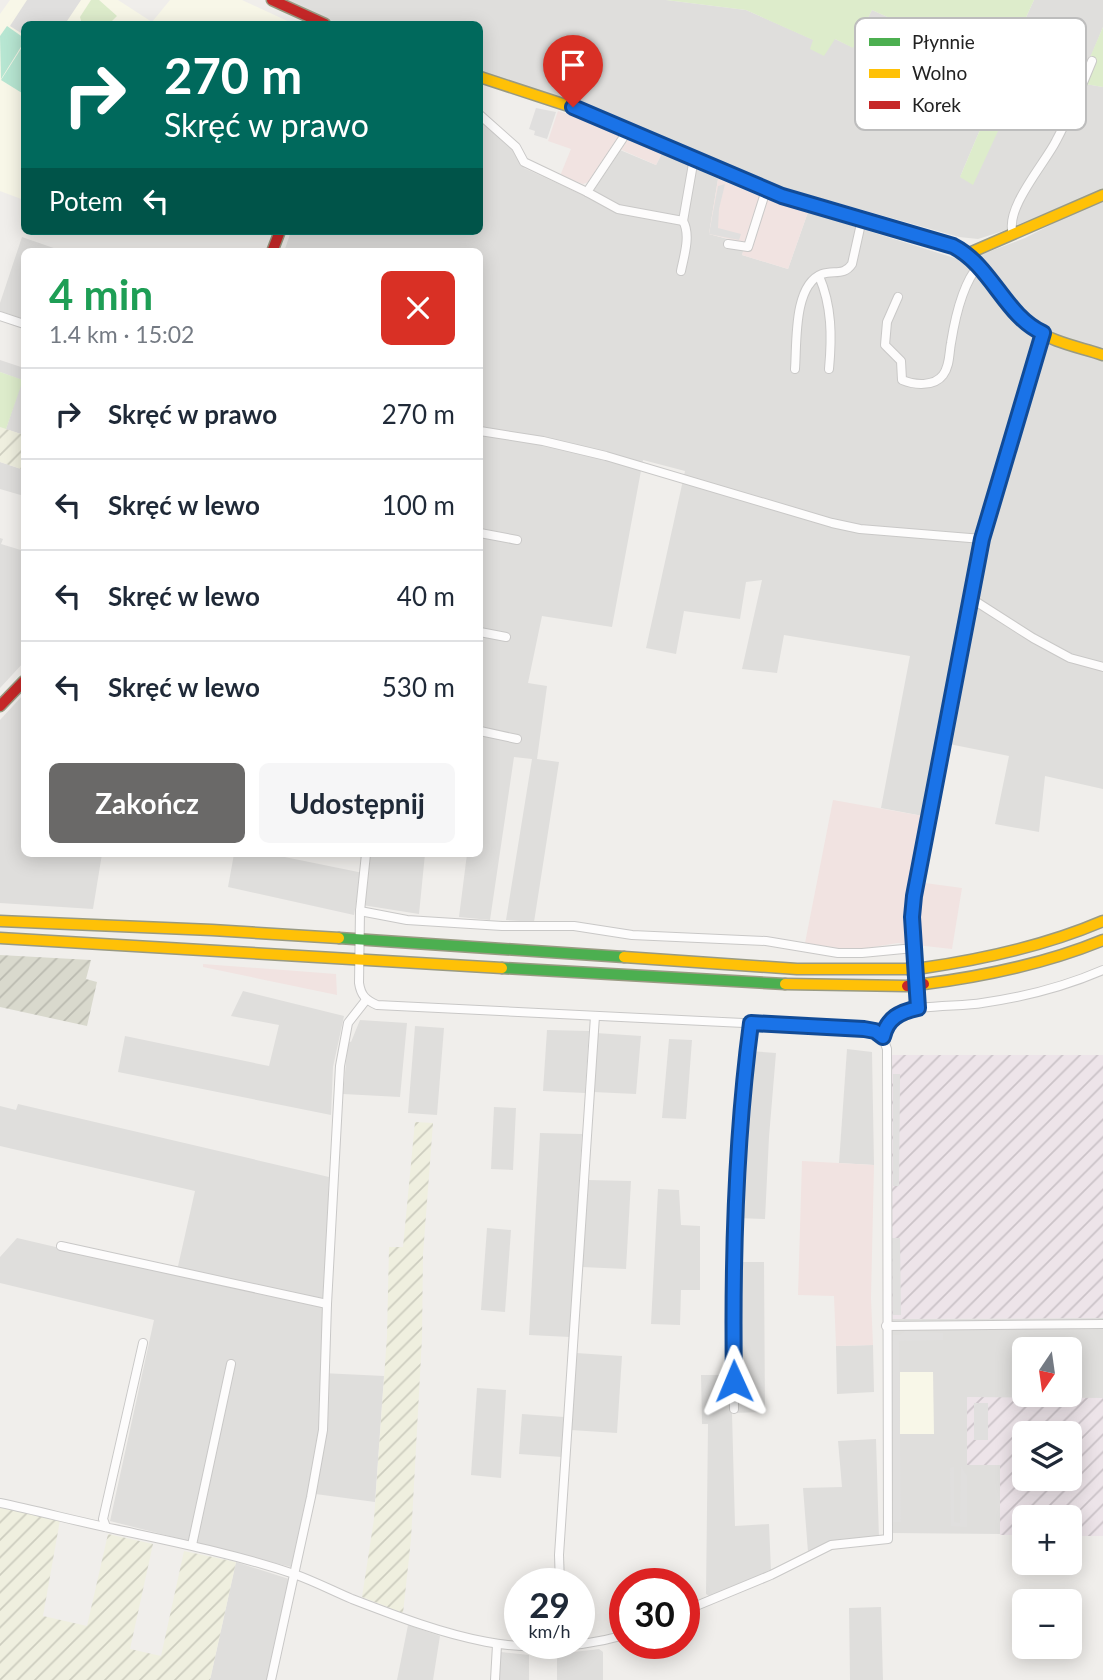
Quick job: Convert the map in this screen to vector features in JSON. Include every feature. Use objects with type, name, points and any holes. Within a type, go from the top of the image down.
[{"type":"main road","points":[[272,0],[318,21]]},
{"type":"main road","points":[[483,78],[587,112],[766,190],[934,239],[967,254],[1024,319],[1043,333],[1103,355]]},
{"type":"main road","points":[[967,254],[1103,195]]},
{"type":"main road","points":[[0,706],[21,684]]},
{"type":"main road","points":[[0,922],[359,939],[784,968],[865,971],[906,970],[975,962],[1055,942],[1103,921]]},
{"type":"main road","points":[[0,938],[358,957],[795,985],[907,986],[1006,972],[1041,963],[1103,940]]},
{"type":"street","points":[[1086,74],[1092,61]]},
{"type":"street","points":[[483,119],[516,147],[524,162],[618,209],[683,221]]},
{"type":"street","points":[[587,192],[629,129]]},
{"type":"street","points":[[1013,234],[1012,221],[1022,197],[1061,130]]},
{"type":"street","points":[[681,271],[686,239],[686,226],[683,221],[694,158]]},
{"type":"street","points":[[728,244],[748,247],[766,190]]},
{"type":"street","points":[[795,369],[801,302],[806,289],[819,276],[848,269],[862,219]]},
{"type":"street","points":[[898,297],[887,322],[885,345],[901,360],[902,380],[926,384],[935,382],[945,373],[957,315],[973,272],[979,265]]},
{"type":"street","points":[[819,276],[824,286],[831,319],[829,369]]},
{"type":"street","points":[[0,316],[21,323]]},
{"type":"street","points":[[918,1008],[912,917],[914,896],[982,539],[1043,333]]},
{"type":"street","points":[[483,431],[544,441],[606,456],[832,523],[860,529],[982,539]]},
{"type":"street","points":[[483,534],[517,540]]},
{"type":"street","points":[[972,599],[1033,638],[1070,657],[1103,667]]},
{"type":"street","points":[[483,633],[506,637]]},
{"type":"street","points":[[483,732],[517,739]]},
{"type":"street","points":[[366,857],[358,957],[360,992],[366,1000],[377,1005],[864,1029],[875,1031],[883,1037]]},
{"type":"street","points":[[360,911],[407,920],[502,926],[574,926],[632,935],[766,941],[838,953],[914,948]]},
{"type":"street","points":[[700,1604],[831,1545],[888,1539],[887,1049],[883,1037],[884,1028],[895,1015],[918,1008],[954,1007],[1033,994],[1103,970]]},
{"type":"street","points":[[271,1680],[323,1430],[340,1066],[348,1023],[366,1000]]},
{"type":"street","points":[[559,1568],[596,1016]]},
{"type":"street","points":[[734,1409],[734,1189],[740,1109],[751,1023]]},
{"type":"street","points":[[61,1246],[327,1304]]},
{"type":"street","points":[[886,1326],[1103,1324]]},
{"type":"street","points":[[106,1527],[103,1519],[142,1343]]},
{"type":"street","points":[[192,1545],[231,1364]]},
{"type":"street","points":[[0,1503],[192,1545],[295,1574],[350,1598],[451,1634],[504,1645]]},
{"type":"street","points":[[495,1680],[498,1645]]},
{"type":"shaded area","points":[[10,0],[118,0],[150,21],[21,21],[21,199],[0,191],[0,14]]},
{"type":"shaded area","points":[[27,0],[81,0],[67,21],[21,21],[21,33],[10,26]]},
{"type":"shaded area","points":[[170,0],[242,0],[288,21],[153,21]]},
{"type":"shaded area","points":[[285,0],[666,0],[746,10],[814,40],[835,39],[852,47],[855,41],[855,130],[980,130],[960,177],[989,130],[1086,130],[1086,84],[1103,87],[1103,189],[1003,231],[978,239],[959,237],[788,189],[746,174],[575,101],[483,73],[483,21],[330,21]]},
{"type":"shaded area","points":[[1034,0],[1103,0],[1103,27],[1086,68],[1086,18],[1026,18]]},
{"type":"shaded area","points":[[872,10],[890,18],[868,18]]},
{"type":"shaded area","points":[[536,108],[556,112],[547,139],[534,135],[535,131],[529,129]]},
{"type":"shaded area","points":[[558,111],[592,121],[662,153],[656,165],[615,147],[592,181],[583,184],[560,176],[571,149],[548,141]]},
{"type":"shaded area","points":[[483,124],[515,152],[524,168],[589,198],[620,150],[656,165],[662,153],[718,179],[709,234],[746,244],[742,255],[788,269],[808,212],[964,261],[1025,238],[1103,198],[1103,789],[1045,776],[1039,832],[995,824],[1009,756],[939,742],[923,816],[881,808],[910,656],[784,635],[777,673],[742,669],[762,580],[746,582],[740,619],[684,611],[676,654],[646,648],[685,471],[643,460],[612,627],[542,616],[528,683],[547,686],[537,759],[559,762],[534,922],[506,920],[532,759],[514,757],[490,920],[459,917],[467,857],[483,857],[483,248],[285,248],[290,235],[483,235]]},
{"type":"shaded area","points":[[718,179],[808,212],[788,269],[742,255],[745,243],[709,234]]},
{"type":"shaded area","points":[[725,184],[718,228],[741,234],[739,240],[709,234],[718,186]]},
{"type":"shaded area","points":[[22,237],[54,248],[21,248],[21,318],[0,311],[0,303]]},
{"type":"shaded area","points":[[0,360],[21,367],[21,380],[0,372]]},
{"type":"shaded area","points":[[21,383],[21,434],[6,429]]},
{"type":"shaded area","points":[[0,462],[21,469],[21,495],[0,489]]},
{"type":"shaded area","points":[[0,538],[3,539],[1,544],[21,550],[21,665],[0,688]]},
{"type":"shaded area","points":[[21,697],[21,857],[102,857],[93,909],[0,903],[0,720]]},
{"type":"shaded area","points":[[833,800],[923,816],[910,881],[962,888],[952,949],[898,943],[861,949],[805,943]]},
{"type":"shaded area","points":[[233,857],[285,857],[368,874],[369,857],[425,857],[419,914],[356,904],[354,915],[228,887]]},
{"type":"shaded area","points":[[0,955],[91,960],[86,979],[97,982],[87,1026],[0,1007]]},
{"type":"shaded area","points":[[203,964],[336,974],[337,995],[203,967]]},
{"type":"shaded area","points":[[243,991],[344,1016],[333,1067],[331,1115],[118,1072],[125,1036],[269,1066],[279,1025],[231,1016]]},
{"type":"shaded area","points":[[360,1020],[407,1023],[400,1097],[343,1094],[348,1041],[351,1042]]},
{"type":"shaded area","points":[[415,1026],[444,1028],[437,1115],[408,1113]]},
{"type":"shaded area","points":[[547,1030],[589,1031],[585,1093],[543,1091]]},
{"type":"shaded area","points":[[596,1033],[641,1036],[636,1094],[593,1092]]},
{"type":"shaded area","points":[[669,1039],[692,1040],[686,1119],[662,1118]]},
{"type":"shaded area","points":[[847,1049],[872,1052],[874,1165],[839,1163]]},
{"type":"shaded area","points":[[749,1051],[776,1053],[765,1219],[737,1218],[738,1174]]},
{"type":"shaded area","points":[[891,1055],[1103,1055],[1103,1318],[891,1319]]},
{"type":"shaded area","points":[[893,1074],[900,1074],[899,1186],[893,1186]]},
{"type":"shaded area","points":[[18,1104],[329,1177],[322,1373],[384,1376],[375,1502],[308,1493],[291,1567],[110,1521],[154,1320],[0,1283],[0,1257],[17,1238],[176,1275],[195,1191],[0,1146],[0,1106],[16,1110]]},
{"type":"shaded area","points":[[494,1107],[516,1108],[513,1170],[491,1169]]},
{"type":"shaded area","points":[[540,1133],[582,1134],[570,1337],[529,1335]]},
{"type":"shaded area","points":[[802,1161],[874,1165],[871,1298],[873,1345],[836,1346],[834,1296],[798,1295]]},
{"type":"shaded area","points":[[587,1180],[631,1181],[626,1269],[582,1267]]},
{"type":"shaded area","points":[[658,1189],[679,1190],[681,1225],[700,1226],[700,1290],[681,1290],[680,1325],[651,1324]]},
{"type":"shaded area","points":[[487,1228],[511,1230],[505,1312],[481,1310]]},
{"type":"shaded area","points":[[892,1238],[900,1238],[901,1315],[893,1315]]},
{"type":"shaded area","points":[[736,1262],[764,1262],[765,1412],[732,1413],[735,1526],[769,1524],[771,1571],[709,1596],[706,1594],[708,1424],[702,1424],[701,1375],[737,1375]]},
{"type":"shaded area","points":[[1103,1318],[1103,1398],[1082,1398],[1082,1337],[1012,1337],[1012,1398],[967,1398],[1000,1465],[1000,1534],[891,1533],[891,1319]]},
{"type":"shaded area","points":[[905,1331],[943,1333],[943,1340],[899,1341],[901,1522],[893,1522],[892,1335]]},
{"type":"shaded area","points":[[873,1345],[874,1392],[837,1394],[836,1346]]},
{"type":"shaded area","points":[[576,1353],[622,1356],[617,1433],[571,1430]]},
{"type":"shaded area","points":[[900,1372],[933,1372],[934,1434],[900,1434]]},
{"type":"shaded area","points":[[477,1388],[506,1390],[501,1478],[471,1475]]},
{"type":"shaded area","points":[[967,1397],[1012,1397],[1012,1407],[1082,1407],[1082,1398],[1103,1398],[1103,1536],[1082,1536],[1082,1505],[1012,1505],[1012,1535],[1000,1535],[1000,1465],[967,1465]]},
{"type":"shaded area","points":[[974,1403],[988,1403],[988,1440],[974,1440]]},
{"type":"shaded area","points":[[522,1414],[564,1417],[562,1457],[519,1454]]},
{"type":"shaded area","points":[[876,1439],[879,1539],[839,1540],[808,1552],[803,1488],[842,1487],[838,1441]]},
{"type":"shaded area","points":[[961,1465],[967,1476],[967,1527],[951,1526],[950,1468],[954,1467],[954,1522],[960,1523]]},
{"type":"shaded area","points":[[236,1562],[289,1579],[267,1680],[210,1680]]},
{"type":"shaded area","points":[[881,1607],[883,1680],[850,1680],[849,1608]]},
{"type":"shaded area","points":[[408,1625],[440,1636],[433,1680],[397,1680]]},
{"type":"shaded area","points":[[595,1649],[603,1652],[603,1680],[557,1680],[557,1659],[595,1659]]},
{"type":"shaded area","points":[[501,1652],[504,1652],[504,1659],[529,1659],[529,1680],[498,1680]]},
{"type":"green space","points":[[91,0],[99,0],[117,16],[112,21],[81,21],[80,17]]},
{"type":"green space","points":[[666,0],[1034,0],[1026,18],[890,18],[872,10],[868,18],[855,18],[853,48],[835,39],[824,56],[810,49],[813,40],[746,10]]},
{"type":"green space","points":[[7,26],[21,36],[21,47],[1,79],[0,36]]},
{"type":"green space","points":[[1103,27],[1103,87],[1086,84],[1086,67]]},
{"type":"green space","points":[[21,49],[21,92],[1,80]]},
{"type":"green space","points":[[980,130],[998,130],[973,185],[960,177]]},
{"type":"green space","points":[[0,372],[21,379],[21,386],[6,429],[0,427]]},
{"type":"green space","points":[[0,427],[21,434],[21,469],[0,462]]},
{"type":"green space","points":[[415,1122],[433,1123],[423,1254],[422,1338],[411,1539],[403,1613],[362,1597],[374,1519],[387,1336],[389,1247],[403,1247]]},
{"type":"green space","points":[[0,1506],[60,1520],[43,1616],[87,1626],[108,1534],[153,1544],[130,1649],[161,1656],[184,1551],[236,1562],[210,1680],[0,1680]]},
{"type":"traffic: fast","points":[[339,938],[624,957]]},
{"type":"traffic: fast","points":[[502,968],[785,984]]},
{"type":"traffic: slow","points":[[483,78],[587,112],[782,196],[953,246],[975,264],[1032,327],[1057,341],[1103,355]]},
{"type":"traffic: slow","points":[[967,254],[1103,195]]},
{"type":"traffic: slow","points":[[0,921],[339,938]]},
{"type":"traffic: slow","points":[[923,968],[1015,950],[1059,938],[1103,921]]},
{"type":"traffic: slow","points":[[0,938],[502,968]]},
{"type":"traffic: slow","points":[[924,984],[1015,968],[1103,940]]},
{"type":"traffic: slow","points":[[624,957],[797,969],[906,969]]},
{"type":"traffic: slow","points":[[906,969],[923,968]]},
{"type":"traffic: slow","points":[[785,984],[907,986]]},
{"type":"traffic: jam","points":[[272,0],[318,21]]},
{"type":"traffic: jam","points":[[274,248],[278,235]]},
{"type":"traffic: jam","points":[[0,706],[21,684]]},
{"type":"traffic: jam","points":[[907,986],[924,984]]},
{"type":"route","points":[[573,107],[782,196],[923,236],[962,250],[971,256],[1024,319],[1043,333],[982,539],[914,896],[912,917],[918,1008],[895,1015],[884,1028],[883,1037],[875,1031],[864,1029],[751,1023],[740,1109],[734,1189],[734,1381]]}]
